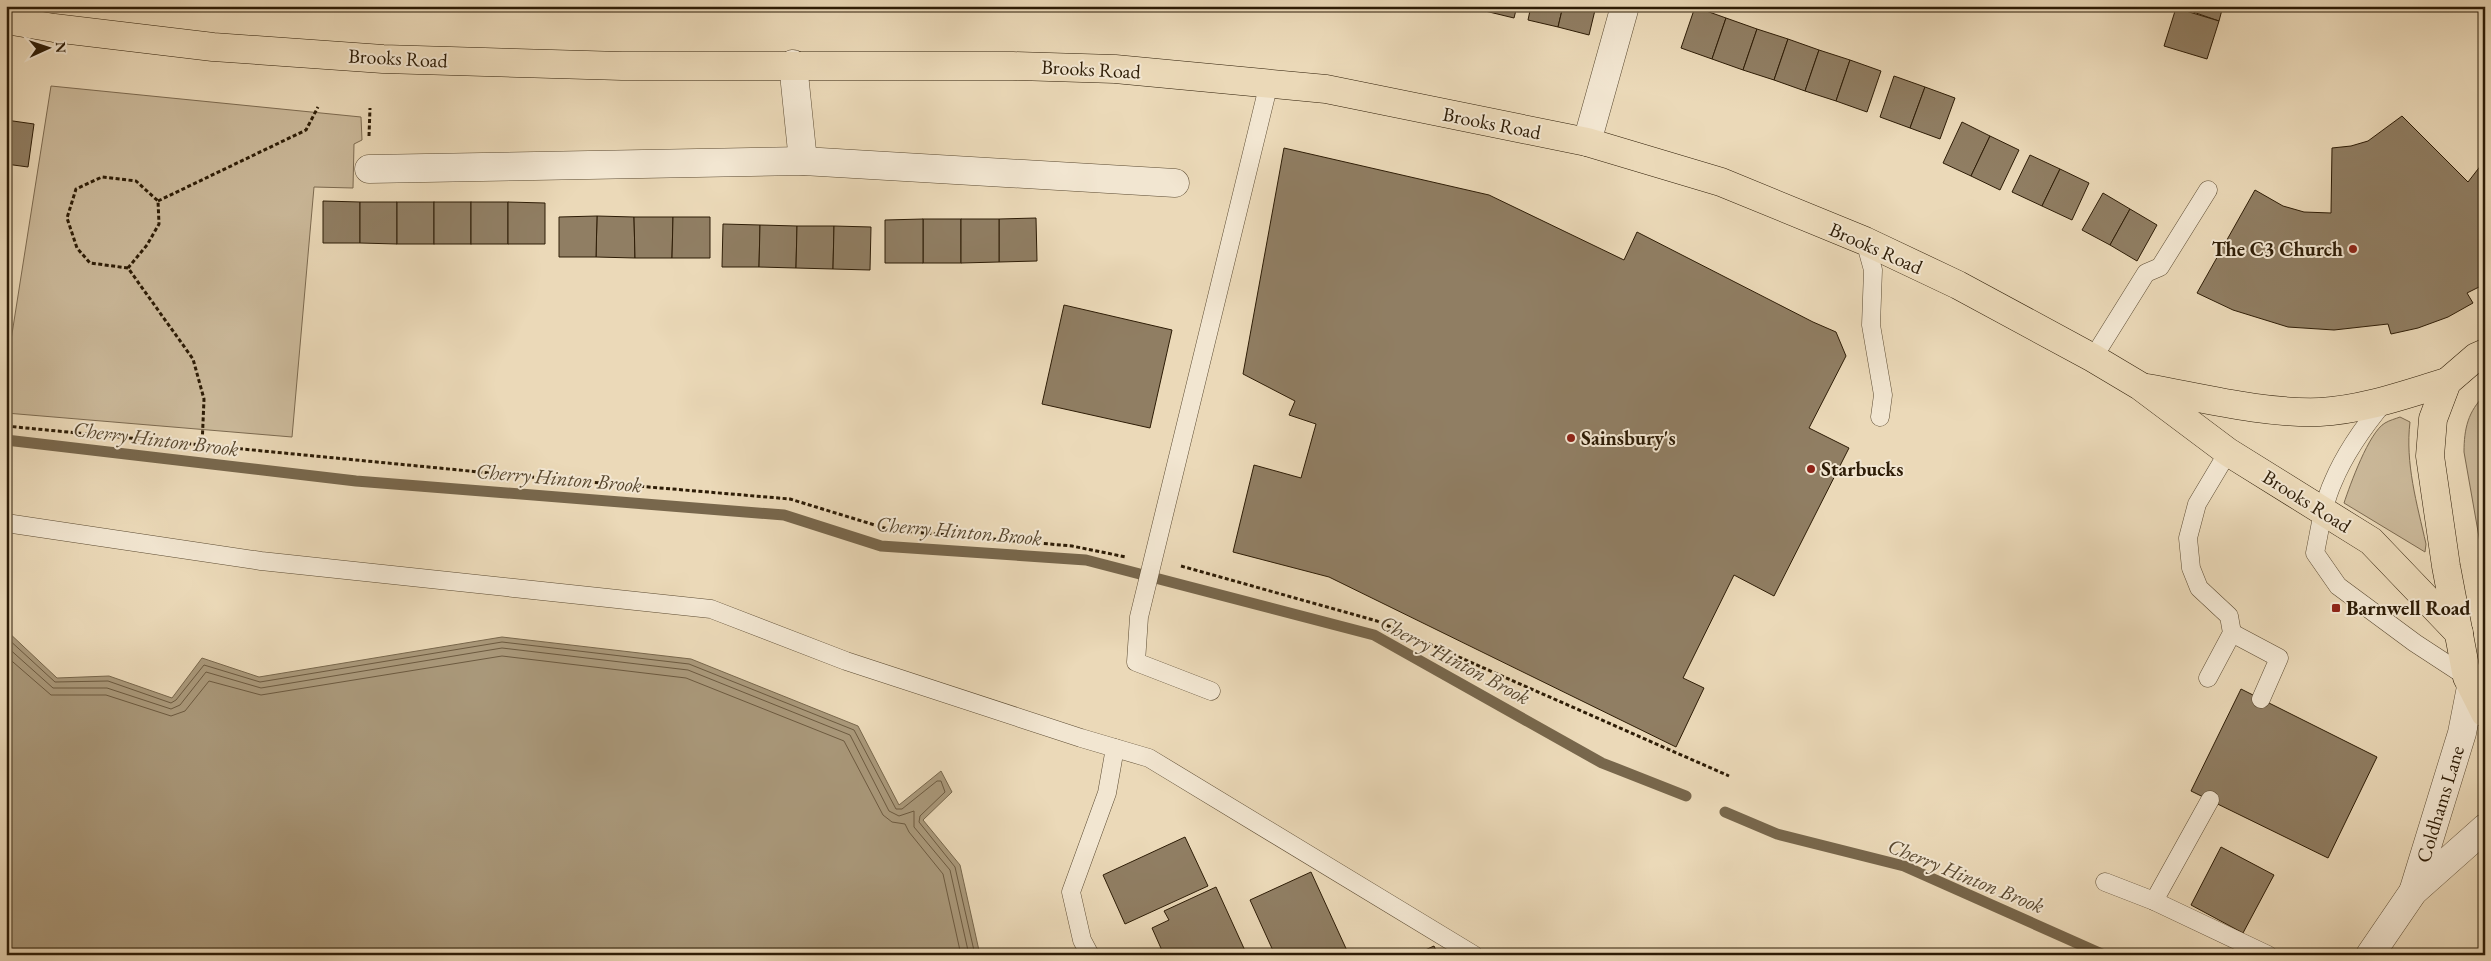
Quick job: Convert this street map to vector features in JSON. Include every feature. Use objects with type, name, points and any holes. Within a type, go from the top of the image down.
[{"type":"main road","name":"Brooks Road","points":[[6,20],[54,28],[213,47],[383,59],[622,66],[793,64],[1013,66],[1106,69],[1326,89],[1587,142],[1721,182],[1866,241],[1958,285],[2093,358],[2140,386],[2228,452],[2371,541],[2459,633]]},
{"type":"main road","points":[[2485,353],[2476,357],[2447,382],[2433,419],[2430,456],[2446,566],[2469,682],[2485,713]]},
{"type":"main road","name":"Brooks Road","points":[[2140,386],[2260,408],[2321,412],[2385,401],[2447,382]]},
{"type":"street","points":[[1587,142],[1625,6]]},
{"type":"street","points":[[793,64],[803,161]]},
{"type":"street","points":[[369,169],[803,161],[1175,183]]},
{"type":"street","name":"Coldhams Lane","points":[[2413,892],[2462,733],[2469,682]]},
{"type":"street","name":"Coldhams Lane","points":[[2370,955],[2413,892],[2485,828]]},
{"type":"lane","points":[[1211,691],[1136,662],[1139,617],[1269,83]]},
{"type":"lane","points":[[2093,358],[2146,273],[2160,267],[2208,190]]},
{"type":"lane","points":[[1866,241],[1873,270],[1871,325],[1883,395],[1880,417]]},
{"type":"lane","points":[[2385,401],[2365,425],[2333,481],[2323,510],[2315,553],[2338,586],[2469,682]]},
{"type":"lane","points":[[2208,678],[2232,632],[2229,616],[2199,588],[2191,568],[2188,538],[2197,504],[2228,452]]},
{"type":"lane","points":[[6,523],[261,561],[711,609],[846,661],[1149,758],[1474,955]]},
{"type":"lane","points":[[2232,632],[2279,658],[2261,699]]},
{"type":"lane","points":[[1090,955],[1082,940],[1071,892],[1107,793],[1115,748]]},
{"type":"lane","points":[[2154,901],[2210,800]]},
{"type":"lane","points":[[2105,882],[2154,901],[2268,955]]},
{"type":"path","points":[[158,201],[306,130],[318,107]]},
{"type":"path","points":[[128,268],[147,246],[159,224],[158,201],[136,181],[102,177],[76,189],[67,218],[77,248],[90,263],[128,268],[193,359],[204,398],[202,446]]},
{"type":"path","points":[[6,426],[550,479],[790,499],[891,530],[1072,546],[1153,562],[1377,622],[1729,776]]},
{"type":"shaded area","points":[[51,86],[361,117],[362,140],[354,144],[353,188],[314,187],[292,437],[6,413],[6,372]]},
{"type":"shaded area","points":[[2485,395],[2485,571],[2464,452],[2468,421],[2475,407]]},
{"type":"shaded area","points":[[2400,417],[2410,422],[2410,468],[2426,544],[2425,552],[2344,503],[2361,460],[2373,437],[2385,423]]},
{"type":"water","points":[[6,630],[57,678],[109,676],[172,698],[202,658],[259,677],[502,637],[691,659],[858,726],[899,805],[941,771],[952,792],[923,820],[960,865],[980,955],[6,955]]},
{"type":"building","points":[[1486,6],[1517,6],[1514,18],[1485,11]]},
{"type":"building","points":[[1531,6],[1563,6],[1558,27],[1528,20]]},
{"type":"building","points":[[1563,6],[1596,6],[1589,35],[1558,27]]},
{"type":"building","points":[[2176,6],[2223,6],[2219,21]]},
{"type":"building","points":[[1695,7],[1726,18],[1712,59],[1681,48]]},
{"type":"building","points":[[2176,8],[2219,21],[2207,59],[2164,46]]},
{"type":"building","points":[[1726,18],[1757,29],[1743,70],[1712,59]]},
{"type":"building","points":[[1757,29],[1788,39],[1774,80],[1743,70]]},
{"type":"building","points":[[1788,39],[1819,50],[1805,91],[1774,80]]},
{"type":"building","points":[[1819,50],[1850,60],[1836,101],[1805,91]]},
{"type":"building","points":[[1850,60],[1881,71],[1867,112],[1836,101]]},
{"type":"building","points":[[1894,76],[1925,87],[1910,128],[1880,117]]},
{"type":"building","points":[[1925,87],[1955,98],[1940,139],[1910,128]]},
{"type":"building","name":"The C3 Church","points":[[2402,116],[2468,182],[2485,160],[2485,284],[2467,293],[2473,303],[2448,317],[2418,328],[2391,334],[2388,324],[2334,330],[2288,327],[2233,310],[2197,293],[2255,190],[2283,206],[2304,212],[2331,213],[2332,148],[2351,146],[2368,141]]},
{"type":"building","points":[[6,120],[34,124],[28,167],[6,164]]},
{"type":"building","points":[[1962,122],[1990,136],[1971,176],[1943,163]]},
{"type":"building","points":[[1990,136],[2019,150],[2000,190],[1971,176]]},
{"type":"building","name":"Sainsbury's","points":[[1284,148],[1489,195],[1624,260],[1637,232],[1836,332],[1846,356],[1809,428],[1849,448],[1774,596],[1734,575],[1683,678],[1704,688],[1676,747],[1329,577],[1233,552],[1254,465],[1301,478],[1316,424],[1289,415],[1295,401],[1243,374]]},
{"type":"building","points":[[2030,155],[2060,169],[2042,206],[2012,192]]},
{"type":"building","points":[[2060,169],[2089,183],[2072,220],[2042,206]]},
{"type":"building","points":[[2103,193],[2130,209],[2110,245],[2082,230]]},
{"type":"building","points":[[323,201],[360,202],[360,243],[323,243]]},
{"type":"building","points":[[360,202],[397,202],[397,244],[360,243]]},
{"type":"building","points":[[397,202],[434,202],[434,244],[397,244]]},
{"type":"building","points":[[434,202],[471,202],[471,244],[434,244]]},
{"type":"building","points":[[471,202],[508,202],[508,244],[471,244]]},
{"type":"building","points":[[508,202],[545,203],[545,244],[508,244]]},
{"type":"building","points":[[2130,209],[2157,225],[2137,261],[2110,245]]},
{"type":"building","points":[[597,216],[634,217],[635,258],[596,257]]},
{"type":"building","points":[[597,216],[596,257],[559,257],[559,217]]},
{"type":"building","points":[[634,217],[673,217],[672,258],[635,258]]},
{"type":"building","points":[[673,217],[710,217],[710,258],[672,258]]},
{"type":"building","points":[[1036,218],[1037,261],[999,262],[999,219]]},
{"type":"building","points":[[923,219],[961,219],[961,263],[923,263]]},
{"type":"building","points":[[923,219],[923,263],[885,263],[885,220]]},
{"type":"building","points":[[961,219],[999,219],[999,262],[961,263]]},
{"type":"building","points":[[723,224],[760,225],[759,267],[722,267]]},
{"type":"building","points":[[760,225],[797,226],[796,268],[759,267]]},
{"type":"building","points":[[797,226],[834,226],[833,269],[796,268]]},
{"type":"building","points":[[834,226],[871,227],[870,270],[833,269]]},
{"type":"building","points":[[1064,305],[1172,330],[1150,428],[1042,404]]},
{"type":"building","points":[[2241,689],[2377,757],[2328,858],[2191,791]]},
{"type":"building","points":[[1185,837],[1208,886],[1125,924],[1103,875]]},
{"type":"building","points":[[2221,847],[2274,875],[2243,933],[2191,905]]},
{"type":"building","points":[[1311,872],[1349,955],[1275,955],[1250,900]]},
{"type":"building","points":[[1216,887],[1247,955],[1164,955],[1152,928],[1169,920],[1164,911]]},
{"type":"building","points":[[1434,946],[1438,955],[1414,955]]},
{"type":"waterway","name":"Cherry Hinton Brook","points":[[6,440],[356,481],[784,515],[881,546],[1086,560],[1374,635],[1602,763],[1686,796]]},
{"type":"waterway","name":"Cherry Hinton Brook","points":[[1725,812],[1777,834],[1904,866],[2104,955]]},
{"type":"place","name":"The C3 Church","points":[[2353,249]]},
{"type":"place","name":"Sainsbury's","points":[[1571,438]]},
{"type":"place","name":"Starbucks","points":[[1811,469]]},
{"type":"place","name":"Barnwell Road","points":[[2336,608]]}]
